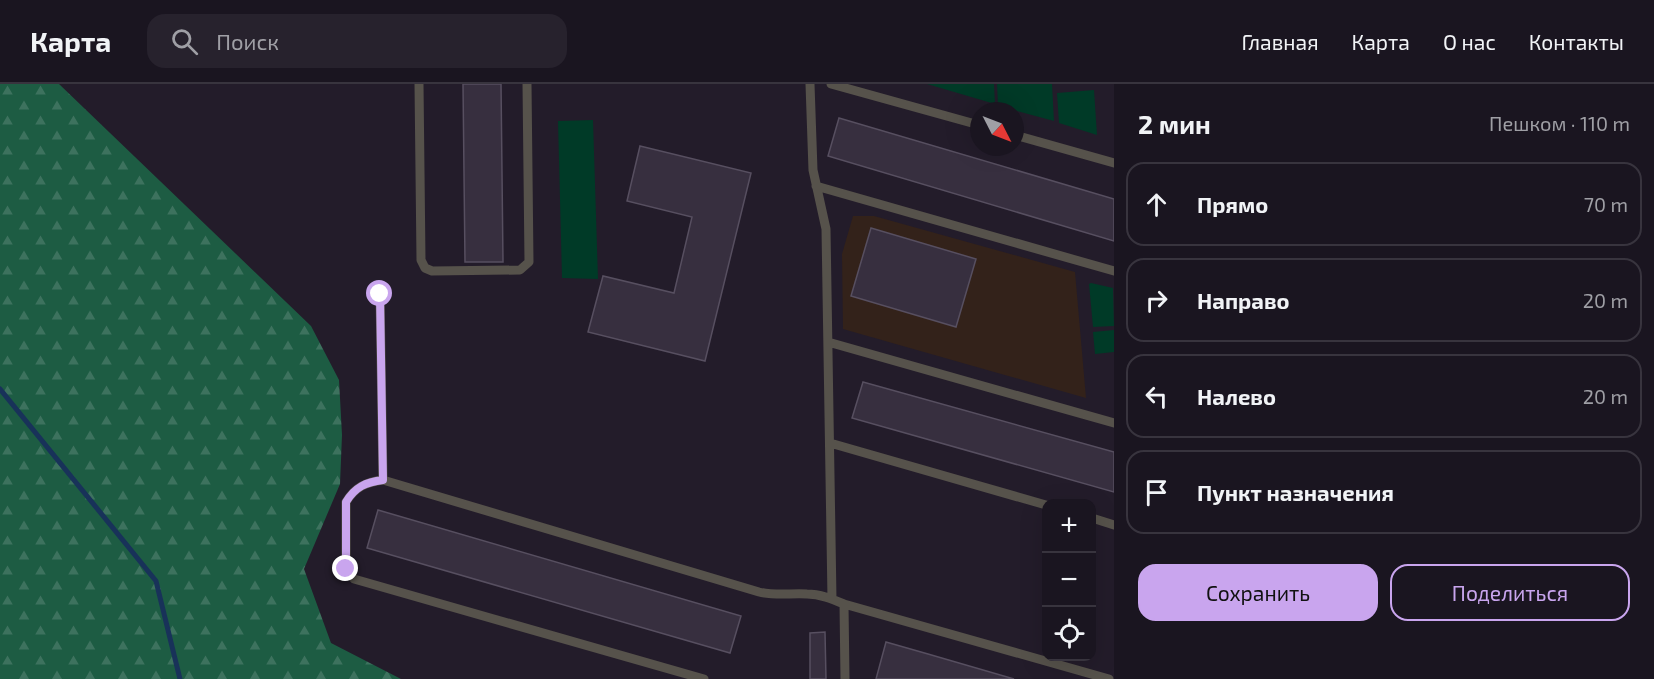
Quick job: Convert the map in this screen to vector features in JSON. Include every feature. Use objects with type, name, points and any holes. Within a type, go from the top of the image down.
[{"type":"lane","points":[[419,84],[421,260],[425,267],[432,271],[520,270],[529,262],[528,84]]},
{"type":"lane","points":[[810,84],[812,161],[826,229],[832,599]]},
{"type":"lane","points":[[831,84],[970,123]]},
{"type":"lane","points":[[1024,138],[1114,163]]},
{"type":"lane","points":[[816,186],[1114,271]]},
{"type":"lane","points":[[380,294],[383,480]]},
{"type":"lane","points":[[828,342],[1114,423]]},
{"type":"lane","points":[[830,443],[1042,504]]},
{"type":"lane","points":[[704,679],[354,579],[346,569],[346,502],[362,485],[383,480],[759,592],[778,595],[808,594],[832,599],[1109,679]]},
{"type":"lane","points":[[1096,519],[1114,525]]},
{"type":"lane","points":[[844,604],[845,679]]},
{"type":"shaded area","points":[[853,216],[874,216],[1075,272],[1086,398],[843,329],[842,254]]},
{"type":"green space","points":[[0,84],[59,84],[311,326],[339,380],[342,435],[340,484],[304,569],[331,643],[401,679],[0,679]]},
{"type":"green space","points":[[927,84],[994,84],[995,102]]},
{"type":"green space","points":[[997,84],[1052,84],[1054,121],[1024,113],[1024,102],[998,102]]},
{"type":"green space","points":[[1094,90],[1097,135],[1059,123],[1057,93]]},
{"type":"green space","points":[[593,120],[598,279],[562,278],[558,121]]},
{"type":"green space","points":[[1089,284],[1113,288],[1114,326],[1093,327]]},
{"type":"green space","points":[[1114,330],[1114,352],[1095,354],[1093,332]]},
{"type":"building","points":[[463,84],[501,84],[503,262],[465,262]]},
{"type":"building","points":[[839,118],[1114,199],[1114,241],[828,156]]},
{"type":"building","points":[[640,146],[751,173],[705,361],[588,332],[603,276],[674,293],[692,217],[627,201]]},
{"type":"building","points":[[871,228],[976,259],[956,327],[851,296]]},
{"type":"building","points":[[863,382],[1114,452],[1114,492],[852,418]]},
{"type":"building","points":[[378,510],[741,616],[730,653],[367,548]]},
{"type":"building","points":[[825,632],[826,679],[810,679],[810,633]]},
{"type":"building","points":[[886,642],[928,654],[1014,679],[876,679]]},
{"type":"waterway","points":[[0,389],[156,581],[180,679]]},
{"type":"route","points":[[346,569],[346,502],[362,485],[383,480],[380,294]]}]
